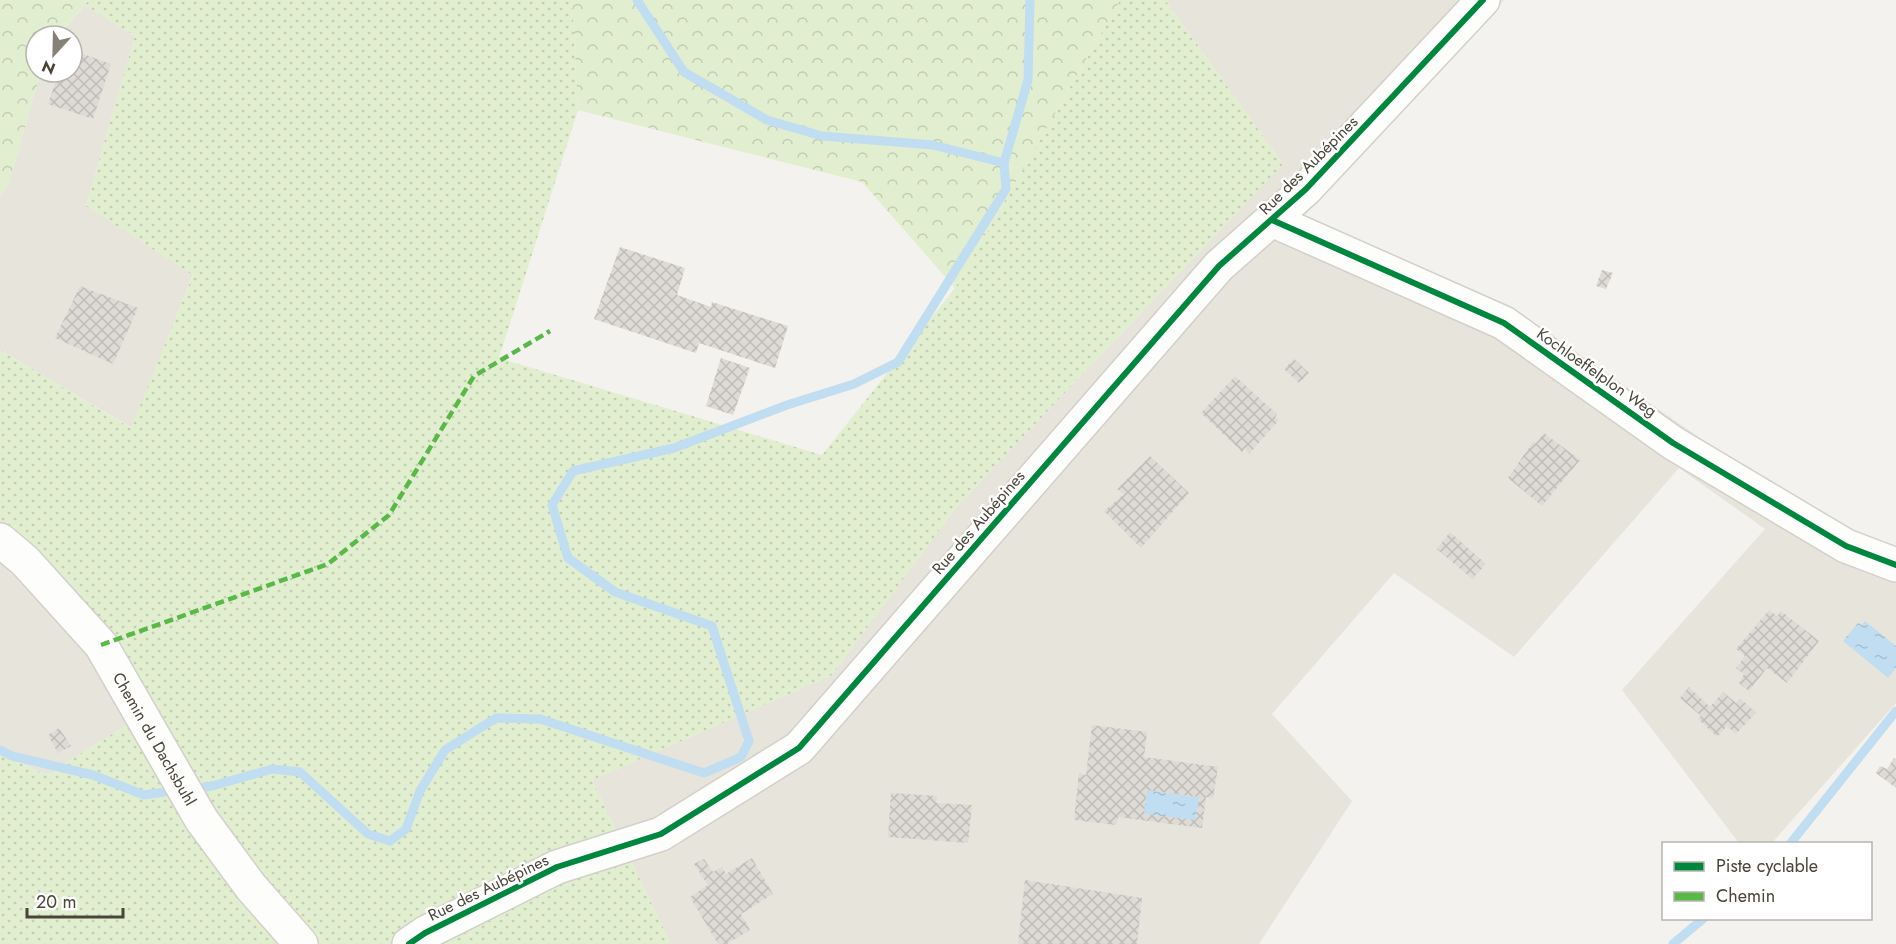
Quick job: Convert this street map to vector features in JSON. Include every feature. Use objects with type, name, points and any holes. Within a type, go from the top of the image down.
[{"type":"street","name":"Rue des Aubépines","points":[[409,944],[425,933],[557,867],[662,834],[799,748],[1219,266],[1306,189],[1483,0]]},
{"type":"street","name":"Kochloeffelplon Weg","points":[[1272,220],[1504,323],[1673,443],[1846,546],[1896,565]]},
{"type":"street","name":"Chemin du Dachsbuhl","points":[[0,540],[26,561],[101,645],[201,819],[251,887],[301,944]]},
{"type":"shaded area","points":[[1165,0],[1504,0],[1304,216],[1510,307],[1806,511],[1896,551],[1896,703],[1773,842],[1738,842],[1622,690],[1765,529],[1679,468],[1514,657],[1394,573],[1272,714],[1352,801],[1259,944],[671,944],[592,780],[832,675],[957,506],[1283,164]]},
{"type":"shaded area","points":[[85,5],[135,36],[86,206],[193,274],[132,428],[0,350],[0,197],[8,186],[38,84],[84,84],[84,24],[68,24]]},
{"type":"shaded area","points":[[0,538],[48,560],[158,706],[46,775],[0,753]]},
{"type":"green space","points":[[0,0],[89,0],[68,24],[24,24],[24,84],[38,84],[8,186],[0,197]]},
{"type":"green space","points":[[89,0],[572,0],[578,110],[499,358],[822,455],[955,288],[1120,0],[1165,0],[1283,164],[957,506],[832,675],[592,780],[671,944],[0,944],[0,753],[46,775],[158,706],[48,560],[0,538],[0,350],[131,428],[193,275],[86,206],[135,36],[85,5]]},
{"type":"green space","points":[[572,0],[1120,0],[955,288],[862,182],[578,110]]},
{"type":"water","points":[[1865,621],[1896,646],[1896,668],[1888,678],[1843,641],[1858,623],[1862,625]]},
{"type":"water","points":[[1147,790],[1199,797],[1196,820],[1144,814]]},
{"type":"building","points":[[84,54],[111,64],[93,119],[48,104],[55,84],[84,84]]},
{"type":"building","points":[[620,247],[685,268],[677,295],[711,307],[712,302],[788,326],[775,368],[699,343],[696,353],[594,319]]},
{"type":"building","points":[[1602,270],[1613,273],[1606,289],[1596,286]]},
{"type":"building","points":[[80,286],[138,308],[113,364],[55,338]]},
{"type":"building","points":[[721,358],[750,368],[733,415],[706,406]]},
{"type":"building","points":[[1294,359],[1309,373],[1299,383],[1284,369]]},
{"type":"building","points":[[1235,376],[1277,414],[1275,417],[1279,420],[1249,454],[1245,448],[1242,452],[1201,413]]},
{"type":"building","points":[[1544,433],[1580,460],[1542,506],[1508,478],[1533,442],[1535,444]]},
{"type":"building","points":[[1150,456],[1189,493],[1141,548],[1104,511],[1124,494],[1117,489]]},
{"type":"building","points":[[1450,532],[1486,564],[1472,579],[1437,549]]},
{"type":"building","points":[[1769,610],[1777,616],[1781,611],[1819,641],[1787,683],[1767,668],[1749,691],[1739,683],[1744,674],[1736,668],[1745,656],[1736,649]]},
{"type":"building","points":[[1689,687],[1710,707],[1723,692],[1736,703],[1740,698],[1756,713],[1736,734],[1727,726],[1717,737],[1698,719],[1701,716],[1680,698]]},
{"type":"building","points":[[1092,725],[1147,732],[1144,757],[1218,767],[1213,798],[1206,797],[1202,828],[1118,817],[1116,825],[1074,820],[1079,773],[1086,775]],"holes":[[[1147,790],[1199,797],[1196,820],[1144,814]]]},
{"type":"building","points":[[59,728],[71,746],[58,753],[48,735]]},
{"type":"building","points":[[1894,758],[1896,759],[1896,788],[1876,773],[1880,766],[1887,769]]},
{"type":"building","points":[[891,793],[937,796],[936,803],[972,805],[968,843],[888,837]]},
{"type":"building","points":[[752,858],[773,894],[741,914],[750,930],[727,944],[718,944],[690,897],[708,885],[694,864],[704,859],[713,872],[722,867],[726,874]]},
{"type":"building","points":[[1025,880],[1142,898],[1137,944],[1018,944]]},
{"type":"waterway","points":[[192,789],[212,786],[272,769],[300,772],[368,834],[390,841],[406,829],[420,791],[445,750],[496,718],[540,719],[704,773],[741,757],[749,741],[712,626],[615,592],[568,558],[552,505],[573,471],[674,448],[787,405],[854,384],[898,362],[1006,189],[1004,163],[933,145],[822,136],[767,120],[684,72],[637,0]]},
{"type":"waterway","points":[[1004,163],[1028,80],[1030,0]]},
{"type":"waterway","points":[[1792,842],[1896,711]]},
{"type":"waterway","points":[[0,750],[12,756],[93,775],[144,795],[178,790]]},
{"type":"waterway","points":[[1673,944],[1702,920]]},
{"type":"marked path","points":[[101,645],[328,564],[389,515],[474,376],[550,331]]},
{"type":"cycle path","points":[[409,944],[425,933],[557,867],[661,834],[799,748],[1219,266],[1306,189],[1483,0]]},
{"type":"cycle path","points":[[1272,220],[1504,323],[1673,443],[1846,546],[1896,565]]}]
